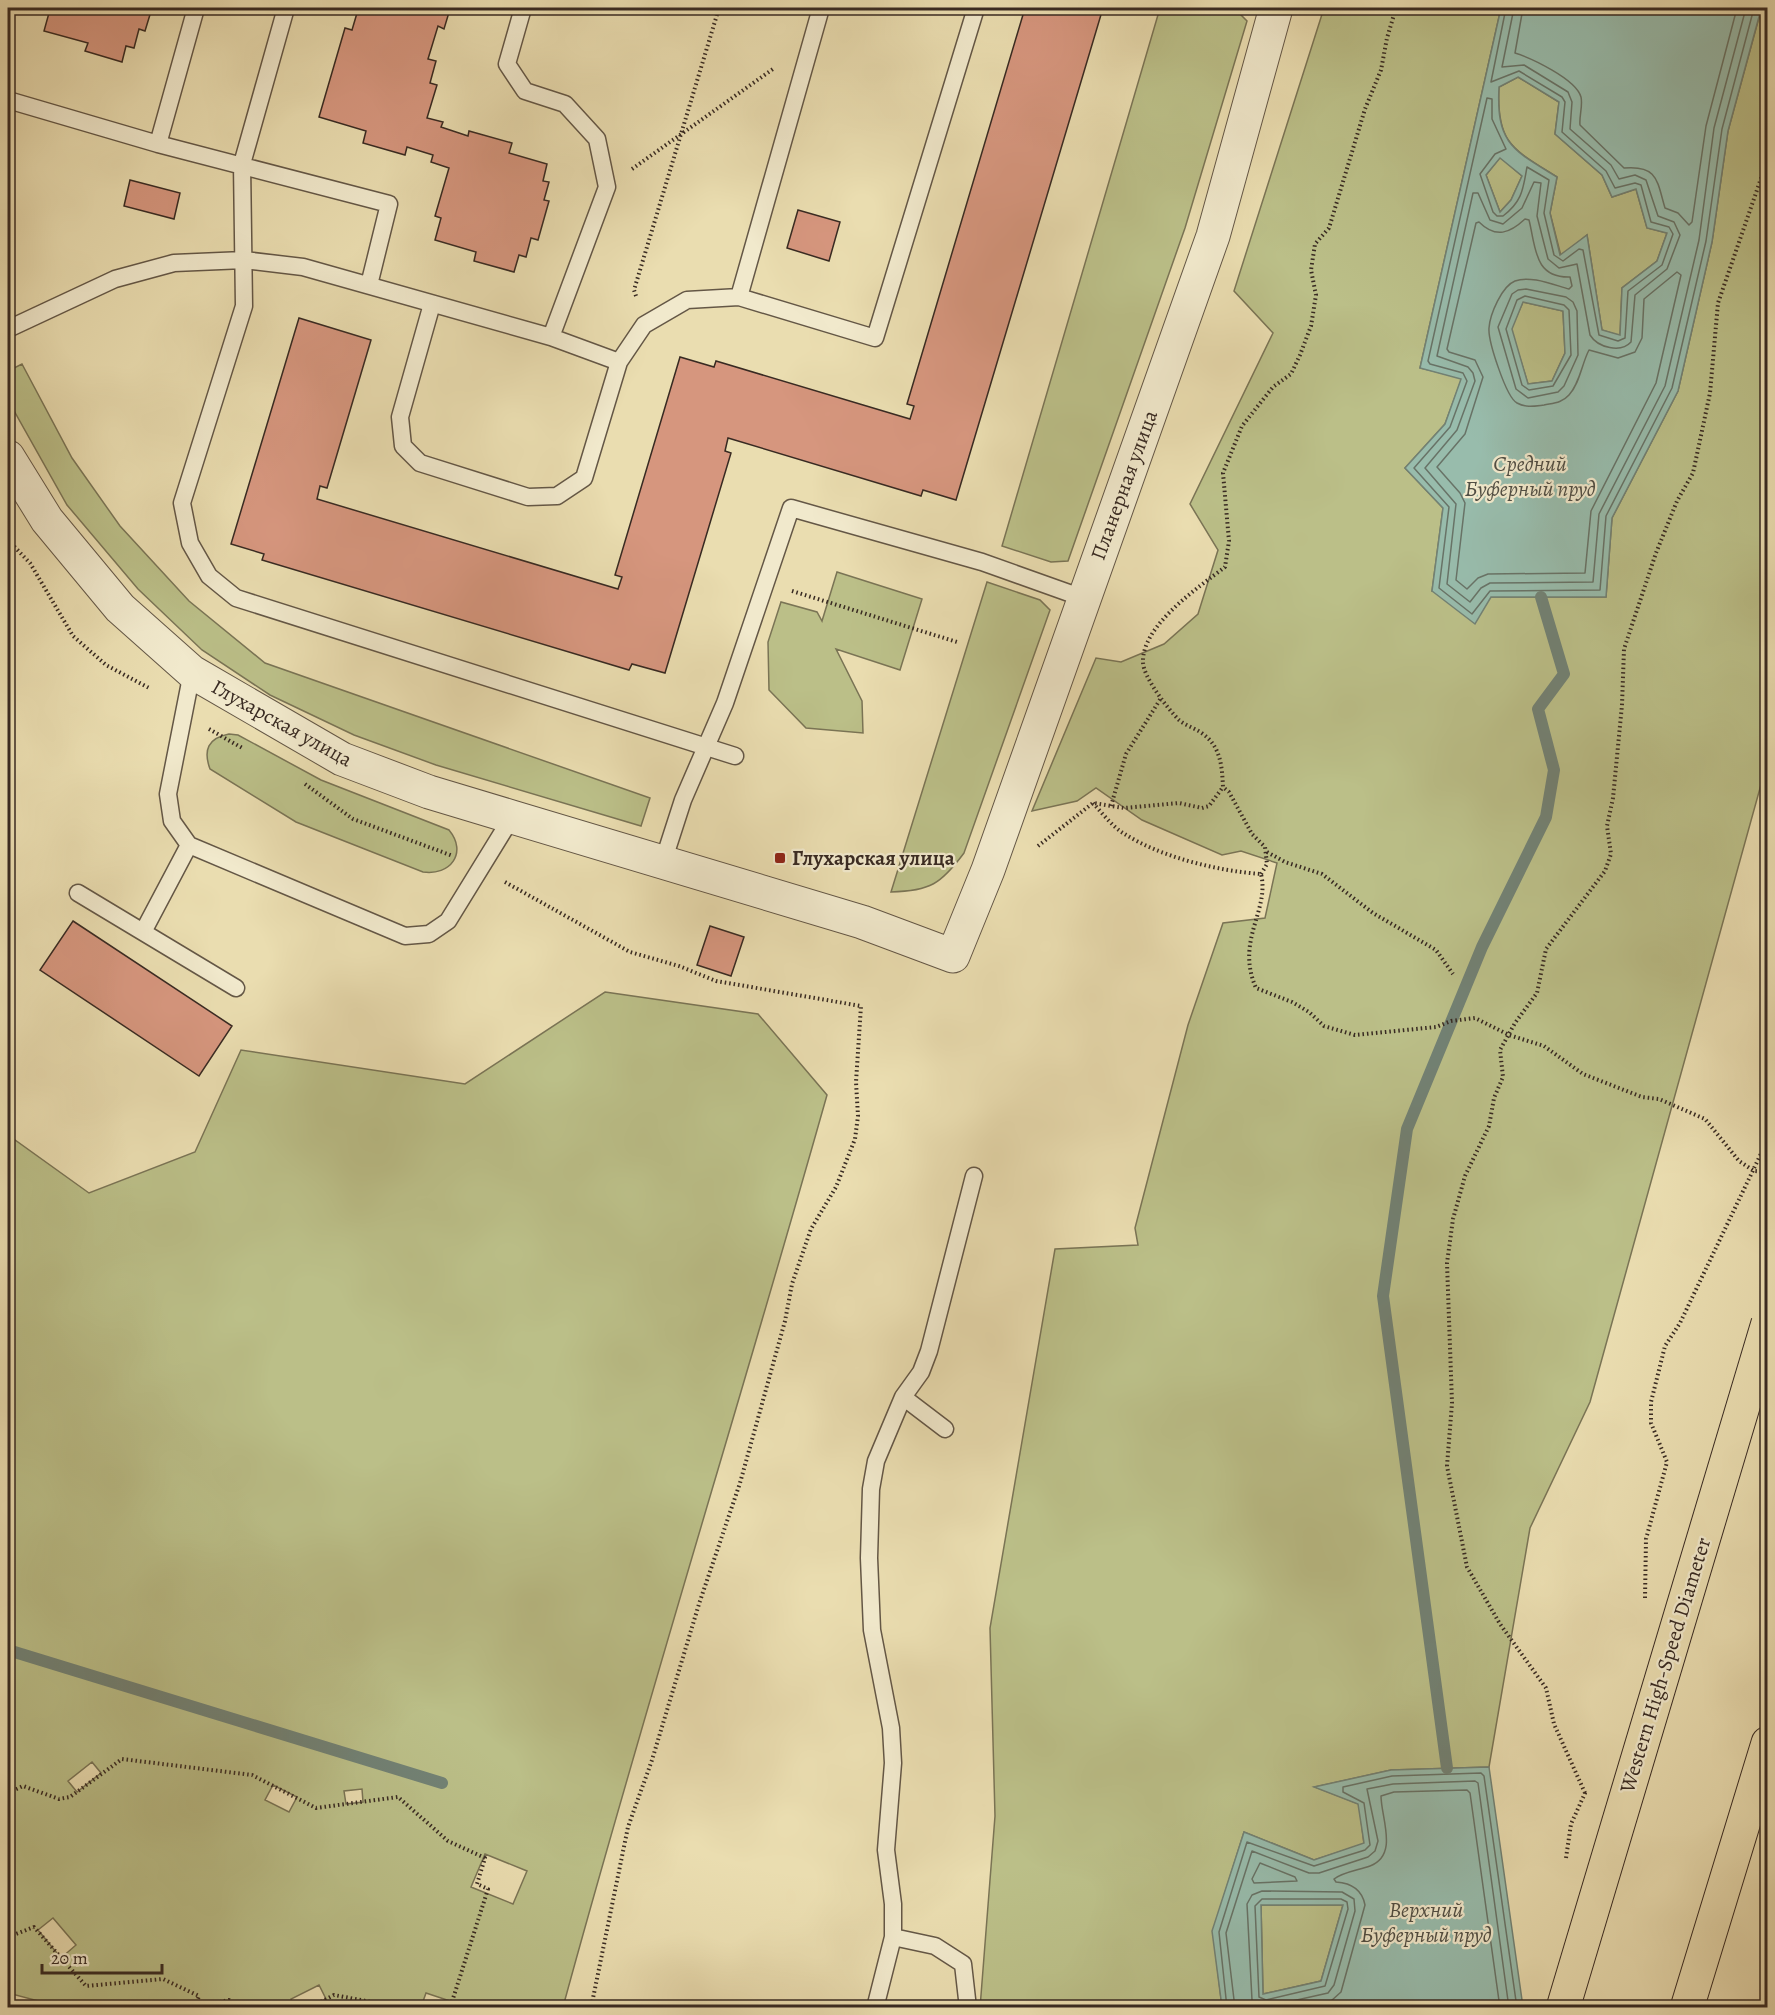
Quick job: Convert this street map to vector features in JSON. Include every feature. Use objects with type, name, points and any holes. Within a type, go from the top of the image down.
[{"type":"highway","name":"Western High-Speed Diameter","points":[[1563,2007],[1767,1323]]},
{"type":"highway","points":[[1687,2007],[1767,1743]]},
{"type":"street","name":"Планерная улица","points":[[953,956],[988,870],[1083,598],[1214,236],[1276,8]]},
{"type":"street","name":"Глухарская улица","points":[[8,457],[47,520],[120,608],[192,672],[342,759],[429,792],[862,922],[953,956]]},
{"type":"lane","points":[[158,144],[196,8]]},
{"type":"lane","points":[[286,8],[242,164],[244,306],[182,503],[190,543],[210,576],[236,598],[735,756]]},
{"type":"lane","points":[[523,8],[507,64],[525,91],[565,104],[597,139],[607,187],[551,338]]},
{"type":"lane","points":[[740,297],[821,8]]},
{"type":"lane","points":[[432,304],[400,417],[403,446],[420,463],[528,497],[557,496],[584,478],[619,362],[644,326],[687,300],[740,297],[875,338],[976,8]]},
{"type":"lane","points":[[8,100],[158,144],[389,204],[369,285]]},
{"type":"lane","points":[[8,329],[125,276],[174,262],[244,260],[303,267],[551,338],[619,362]]},
{"type":"lane","points":[[663,862],[682,800],[726,703],[791,508],[982,562],[1083,598]]},
{"type":"lane","points":[[192,672],[168,794],[172,821],[189,845],[405,936],[429,934],[448,921],[512,817]]},
{"type":"lane","points":[[143,932],[189,845]]},
{"type":"lane","points":[[78,893],[236,988]]},
{"type":"lane","points":[[875,2007],[893,1937],[893,1904],[886,1850],[893,1763],[891,1728],[872,1630],[869,1548],[872,1489],[876,1461],[903,1397],[921,1372],[929,1351],[974,1176]]},
{"type":"lane","points":[[903,1397],[945,1429]]},
{"type":"lane","points":[[893,1937],[935,1946],[963,1964],[968,2007]]},
{"type":"path","points":[[644,326],[634,290],[719,8]]},
{"type":"path","points":[[1035,847],[1093,803],[1111,806],[1179,803],[1202,808],[1209,806],[1223,787],[1222,763],[1213,744],[1203,734],[1179,719],[1161,697],[1147,674],[1143,661],[1149,638],[1175,608],[1225,567],[1229,541],[1223,473],[1242,426],[1273,387],[1291,374],[1311,326],[1316,295],[1311,270],[1315,244],[1329,228],[1365,110],[1381,70],[1396,8]]},
{"type":"path","points":[[607,187],[812,42]]},
{"type":"path","points":[[1585,1793],[1554,1724],[1546,1688],[1500,1623],[1467,1567],[1447,1466],[1452,1402],[1447,1263],[1453,1219],[1465,1176],[1489,1126],[1494,1098],[1503,1077],[1500,1050],[1537,993],[1546,949],[1605,871],[1611,854],[1607,826],[1613,798],[1622,705],[1624,649],[1656,553],[1677,501],[1693,473],[1710,393],[1718,303],[1767,158]]},
{"type":"path","points":[[8,540],[30,562],[72,636],[106,665],[185,711],[202,725],[248,750]]},
{"type":"path","points":[[766,583],[957,642]]},
{"type":"path","points":[[1111,806],[1126,754],[1161,697]]},
{"type":"path","points":[[299,779],[353,819],[481,868],[630,952],[679,966],[716,981],[861,1005],[856,1082],[858,1116],[855,1139],[836,1187],[812,1229],[792,1284],[785,1321],[740,1484],[699,1604],[652,1760],[628,1827],[591,2007]]},
{"type":"path","points":[[1223,787],[1229,792],[1252,834],[1266,852],[1285,862],[1322,874],[1373,914],[1436,950],[1453,974]]},
{"type":"path","points":[[1093,803],[1122,833],[1153,849],[1221,871],[1262,874]]},
{"type":"path","points":[[1266,852],[1267,864],[1262,874],[1264,886],[1250,934],[1249,972],[1256,988],[1292,1002],[1309,1012],[1324,1026],[1355,1035],[1436,1027],[1451,1021],[1474,1018],[1509,1035],[1544,1046],[1583,1074],[1642,1097],[1659,1099],[1705,1119],[1739,1161],[1754,1171],[1767,1172]]},
{"type":"path","points":[[1646,1603],[1644,1580],[1646,1539],[1667,1462],[1651,1423],[1651,1402],[1665,1346],[1680,1323],[1754,1171],[1767,1139]]},
{"type":"path","points":[[8,1793],[23,1786],[59,1799],[70,1797],[122,1759],[252,1775],[316,1808],[398,1797],[448,1841],[485,1858],[477,1884],[488,1889],[450,2007]]},
{"type":"path","points":[[1566,1859],[1571,1824],[1590,1783]]},
{"type":"path","points":[[8,1937],[34,1927],[86,1986],[163,1979],[199,1996],[196,2004],[202,2006],[230,2000],[245,2007]]},
{"type":"path","points":[[1763,2007],[1767,1992]]},
{"type":"path","points":[[309,2007],[333,1995],[382,2004],[385,2007]]},
{"type":"path","points":[[8,2004],[18,2007]]},
{"type":"green space","points":[[1160,8],[1234,8],[1247,21],[1185,228],[1068,561],[1051,562],[1002,546]]},
{"type":"green space","points":[[1324,8],[1501,8],[1420,368],[1462,378],[1445,424],[1405,468],[1443,508],[1432,591],[1491,597],[1606,597],[1612,518],[1678,391],[1712,242],[1728,131],[1760,14],[1759,8],[1767,8],[1767,763],[1590,1402],[1530,1528],[1489,1767],[1391,1770],[1315,1787],[1359,1804],[1364,1844],[1314,1860],[1244,1832],[1213,1931],[1222,2007],[980,2008],[995,1816],[990,1628],[1055,1249],[1138,1245],[1135,1228],[1188,1025],[1223,923],[1265,918],[1277,863],[1241,851],[1222,855],[1142,820],[1096,788],[1077,801],[1032,811],[1096,658],[1121,662],[1164,644],[1198,614],[1218,550],[1190,504],[1273,333],[1234,291]]},
{"type":"green space","points":[[1518,77],[1559,102],[1555,134],[1602,175],[1612,197],[1636,189],[1647,228],[1667,233],[1657,261],[1622,288],[1620,336],[1602,330],[1587,235],[1561,256],[1550,213],[1557,177],[1519,151],[1504,133],[1499,106],[1499,87]]},
{"type":"green space","points":[[1500,157],[1522,176],[1511,200],[1500,212],[1486,175]]},
{"type":"green space","points":[[1523,302],[1563,311],[1565,353],[1552,381],[1528,384],[1511,329]]},
{"type":"green space","points":[[22,364],[72,458],[120,526],[189,601],[265,663],[650,798],[641,826],[436,765],[354,735],[270,695],[202,650],[138,589],[67,505],[8,400],[8,371]]},
{"type":"green space","points":[[837,572],[922,599],[900,670],[836,649],[862,701],[863,733],[806,728],[769,690],[768,642],[781,602],[817,612],[822,621]]},
{"type":"green space","points":[[987,582],[1040,600],[1050,610],[964,853],[941,879],[933,884],[916,890],[891,892]]},
{"type":"green space","points":[[229,734],[238,735],[321,780],[449,830],[457,847],[453,861],[441,870],[423,872],[296,822],[210,769],[207,756],[209,746],[216,738]]},
{"type":"green space","points":[[605,992],[758,1014],[827,1095],[627,1779],[563,2007],[455,2007],[456,2003],[426,1993],[421,2007],[309,2007],[326,1999],[319,1985],[291,1999],[295,2008],[61,2007],[8,1993],[8,1135],[89,1193],[195,1152],[241,1050],[465,1084]],"holes":[[[92,1762],[101,1773],[77,1792],[68,1781]],[[273,1785],[297,1797],[289,1812],[265,1800]],[[362,1789],[363,1802],[346,1804],[344,1791]],[[485,1854],[527,1871],[513,1904],[471,1887]],[[53,1918],[76,1945],[61,1958],[38,1930]]]},
{"type":"green space","points":[[1261,1905],[1343,1905],[1321,1981],[1263,1994]]},
{"type":"water","name":"Средний Буферный пруд","points":[[1501,8],[1759,8],[1760,13],[1728,131],[1712,242],[1678,391],[1612,518],[1606,597],[1491,597],[1475,624],[1432,591],[1443,508],[1405,468],[1445,424],[1461,379],[1420,368]],"holes":[[[1518,77],[1559,102],[1555,134],[1602,175],[1612,197],[1636,189],[1647,228],[1667,233],[1657,261],[1622,288],[1620,335],[1602,330],[1587,235],[1560,255],[1550,213],[1557,177],[1529,160],[1510,143],[1501,121],[1499,87]],[[1500,158],[1522,176],[1511,200],[1500,212],[1486,175]],[[1523,302],[1563,311],[1565,353],[1552,381],[1528,384],[1512,329]]]},
{"type":"water","name":"Верхний Буферный пруд","points":[[1489,1767],[1523,2007],[1222,2007],[1212,1931],[1244,1832],[1314,1860],[1364,1843],[1358,1804],[1314,1787],[1391,1770]],"holes":[[[1261,1905],[1343,1905],[1321,1981],[1263,1994]]]},
{"type":"building","points":[[44,8],[152,8],[145,31],[139,29],[134,48],[126,46],[122,62],[85,51],[88,43],[44,31],[49,13],[43,11]]},
{"type":"building","points":[[351,8],[459,8],[458,12],[450,9],[444,29],[438,26],[428,59],[436,61],[430,83],[437,85],[427,118],[443,122],[441,127],[468,136],[469,131],[512,143],[509,153],[547,164],[543,181],[549,182],[544,200],[549,201],[538,240],[531,238],[526,257],[519,255],[514,272],[474,261],[476,252],[435,240],[441,218],[435,216],[449,168],[431,162],[433,155],[407,147],[405,155],[363,143],[366,131],[319,117],[345,28],[352,30],[357,13],[350,12]]},
{"type":"building","points":[[1025,8],[1103,8],[956,500],[923,490],[921,496],[728,438],[725,451],[731,453],[665,673],[632,664],[629,670],[262,560],[264,554],[231,544],[299,318],[371,340],[327,488],[320,486],[317,499],[618,589],[622,577],[615,575],[680,357],[714,367],[716,361],[910,419],[914,406],[907,404]]},
{"type":"building","points":[[130,180],[180,193],[174,219],[124,206]]},
{"type":"building","points":[[798,210],[840,222],[829,261],[787,248]]},
{"type":"building","points":[[73,921],[232,1026],[199,1076],[40,970]]},
{"type":"building","points":[[710,926],[744,937],[731,976],[697,965]]},
{"type":"waterway","points":[[1447,1768],[1383,1296],[1407,1129],[1482,947],[1546,817],[1554,770],[1538,709],[1564,674],[1541,597]]},
{"type":"waterway","points":[[8,1650],[442,1783]]},
{"type":"place","name":"Глухарская улица","points":[[780,858]]}]
